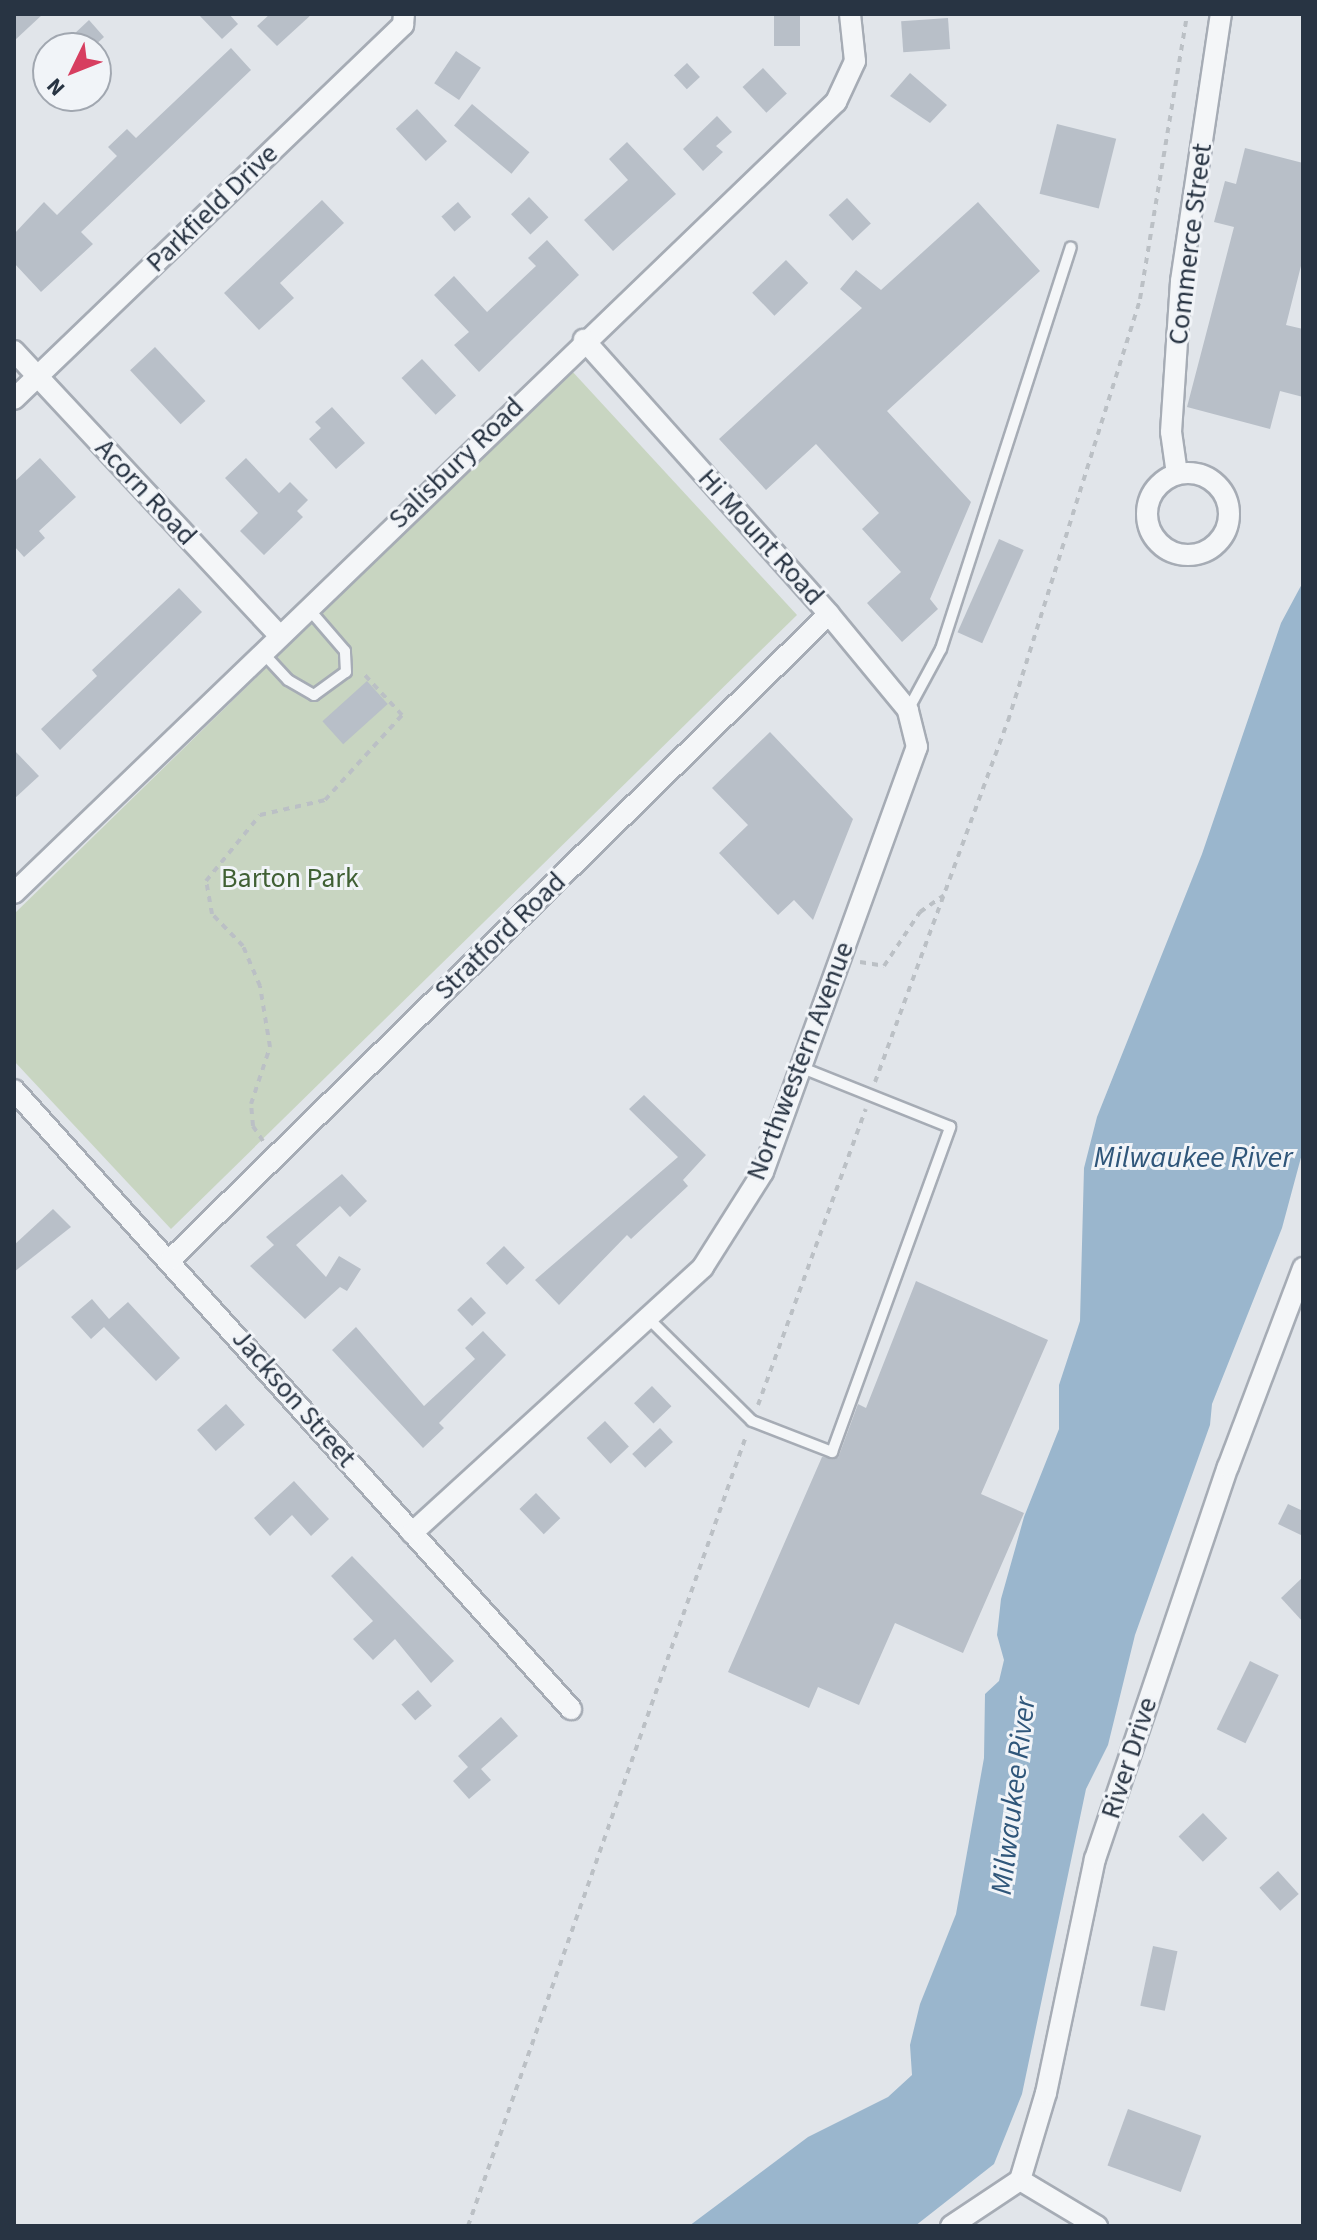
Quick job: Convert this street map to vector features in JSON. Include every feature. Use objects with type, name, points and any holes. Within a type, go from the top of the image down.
[{"type":"street","name":"Parkfield Drive","points":[[14,399],[403,25],[404,14]]},
{"type":"street","name":"Salisbury Road","points":[[14,893],[306,606],[836,102],[855,61],[850,14]]},
{"type":"street","name":"Commerce Street","points":[[1177,474],[1171,432],[1181,281],[1221,14]]},
{"type":"street","name":"Hi Mount Road","points":[[584,340],[829,614],[908,710],[917,747]]},
{"type":"street","name":"Acorn Road","points":[[14,351],[278,634]]},
{"type":"street","points":[[1177,474],[1202,475],[1222,492],[1228,503],[1226,529],[1198,554],[1170,552],[1150,532],[1146,518],[1154,490],[1177,474]]},
{"type":"street","name":"Stratford Road","points":[[171,1259],[829,614]]},
{"type":"street","name":"Northwestern Avenue","points":[[412,1533],[703,1267],[763,1172],[917,747]]},
{"type":"street","name":"Jackson Street","points":[[14,1090],[171,1259],[571,1709]]},
{"type":"street","name":"River Drive","points":[[1020,2180],[1046,2093],[1095,1859],[1228,1467],[1303,1268]]},
{"type":"street","points":[[951,2226],[1020,2180],[1097,2226]]},
{"type":"lane","points":[[908,710],[941,649],[1071,247]]},
{"type":"lane","points":[[261,651],[288,680],[314,695],[346,672],[348,661],[336,637],[306,606]]},
{"type":"lane","points":[[648,1318],[752,1421],[832,1452],[950,1127],[800,1067]]},
{"type":"path","points":[[468,2226],[752,1421],[1008,721],[1140,299],[1187,14]]},
{"type":"path","points":[[277,1155],[259,1136],[251,1113],[254,1087],[270,1047],[260,986],[243,946],[212,914],[205,886],[209,873],[260,815],[325,800],[402,715],[348,661]]},
{"type":"path","points":[[839,956],[884,966],[920,912],[946,893]]},
{"type":"green space","name":"Barton Park","points":[[571,370],[797,615],[171,1229],[14,1061],[14,914]]},
{"type":"water","name":"Milwaukee River","points":[[1303,582],[1303,1150],[1282,1228],[1212,1404],[1210,1425],[1135,1635],[1108,1745],[1086,1789],[1022,2094],[994,2164],[915,2226],[689,2226],[808,2137],[888,2097],[912,2075],[910,2045],[920,2004],[956,1914],[984,1758],[985,1694],[999,1681],[1004,1660],[997,1635],[1001,1599],[1024,1517],[1059,1429],[1059,1385],[1080,1321],[1084,1168],[1097,1117],[1202,854],[1281,623]]},
{"type":"building","points":[[14,14],[43,14],[14,41]]},
{"type":"building","points":[[198,14],[229,14],[238,24],[222,39]]},
{"type":"building","points":[[270,14],[312,14],[277,46],[257,26]]},
{"type":"building","points":[[774,14],[800,14],[800,46],[774,46]]},
{"type":"building","points":[[948,18],[950,49],[903,52],[901,21]]},
{"type":"building","points":[[89,20],[100,32],[76,32]]},
{"type":"building","points":[[231,48],[251,70],[81,232],[93,244],[41,292],[14,263],[14,234],[44,202],[57,215],[117,156],[108,147],[127,129],[136,138]]},
{"type":"building","points":[[456,51],[481,68],[459,100],[434,83]]},
{"type":"building","points":[[687,63],[700,77],[687,89],[674,75]]},
{"type":"building","points":[[763,68],[787,94],[766,113],[743,87]]},
{"type":"building","points":[[910,73],[947,105],[930,123],[890,96]]},
{"type":"building","points":[[472,104],[529,152],[511,174],[454,125]]},
{"type":"building","points":[[417,109],[447,141],[426,161],[396,129]]},
{"type":"building","points":[[717,116],[732,132],[716,146],[723,152],[703,171],[683,149]]},
{"type":"building","points":[[1057,124],[1116,139],[1099,209],[1040,194]]},
{"type":"building","points":[[627,142],[676,194],[613,251],[584,220],[628,180],[609,159]]},
{"type":"building","points":[[1245,148],[1303,163],[1303,258],[1286,325],[1303,329],[1303,397],[1280,391],[1270,429],[1187,407],[1234,227],[1214,222],[1225,181],[1236,184]]},
{"type":"building","points":[[529,197],[548,217],[530,235],[511,214]]},
{"type":"building","points":[[847,198],[871,224],[853,241],[829,215]]},
{"type":"building","points":[[322,200],[344,223],[280,283],[294,298],[259,330],[224,293]]},
{"type":"building","points":[[458,202],[471,217],[455,232],[441,216]]},
{"type":"building","points":[[978,202],[1040,271],[887,411],[971,502],[930,599],[938,609],[902,642],[867,603],[901,572],[862,529],[879,513],[816,444],[766,490],[719,439],[862,308],[840,289],[856,270],[881,290]]},
{"type":"building","points":[[547,240],[579,275],[479,372],[454,345],[469,332],[434,295],[454,276],[487,312],[536,266],[528,258]]},
{"type":"building","points":[[786,260],[808,283],[774,316],[752,293]]},
{"type":"building","points":[[155,347],[205,401],[181,424],[130,370]]},
{"type":"building","points":[[422,359],[456,396],[436,415],[402,378]]},
{"type":"building","points":[[332,407],[365,443],[336,469],[309,439],[321,428],[315,422]]},
{"type":"building","points":[[40,458],[76,497],[39,531],[45,538],[24,557],[14,546],[14,482]]},
{"type":"building","points":[[246,458],[279,493],[290,482],[308,500],[297,511],[303,517],[264,555],[240,531],[258,513],[225,478]]},
{"type":"building","points":[[999,539],[1024,550],[982,643],[958,632]]},
{"type":"building","points":[[179,588],[202,612],[60,750],[41,729],[97,676],[92,670]]},
{"type":"building","points":[[367,681],[388,704],[343,744],[322,721]]},
{"type":"building","points":[[770,732],[853,819],[813,920],[794,900],[778,915],[719,853],[748,825],[712,788]]},
{"type":"building","points":[[14,750],[39,776],[14,799]]},
{"type":"building","points":[[644,1095],[706,1155],[683,1180],[688,1186],[631,1239],[627,1235],[559,1305],[535,1280],[678,1157],[629,1109]]},
{"type":"building","points":[[342,1174],[367,1201],[350,1217],[340,1206],[296,1245],[326,1277],[339,1256],[361,1269],[347,1291],[340,1287],[305,1319],[250,1266],[274,1245],[266,1237]]},
{"type":"building","points":[[53,1209],[71,1227],[14,1272],[14,1245]]},
{"type":"building","points":[[504,1246],[525,1268],[507,1285],[486,1263]]},
{"type":"building","points":[[916,1281],[1048,1340],[981,1494],[1024,1513],[963,1653],[895,1623],[859,1705],[818,1687],[809,1708],[728,1672],[822,1457],[838,1458],[858,1404],[866,1408]]},
{"type":"building","points":[[471,1297],[486,1313],[472,1326],[457,1310]]},
{"type":"building","points":[[92,1299],[109,1319],[128,1302],[180,1358],[156,1381],[104,1327],[91,1339],[71,1317]]},
{"type":"building","points":[[356,1327],[424,1406],[475,1359],[465,1348],[483,1331],[506,1355],[439,1423],[444,1428],[423,1448],[332,1350]]},
{"type":"building","points":[[652,1386],[671,1406],[653,1424],[634,1403]]},
{"type":"building","points":[[226,1404],[245,1425],[216,1451],[197,1430]]},
{"type":"building","points":[[605,1421],[629,1447],[611,1464],[587,1438]]},
{"type":"building","points":[[660,1428],[673,1442],[645,1468],[632,1454]]},
{"type":"building","points":[[294,1481],[329,1519],[311,1536],[292,1515],[270,1536],[254,1518]]},
{"type":"building","points":[[536,1493],[560,1518],[544,1534],[519,1509]]},
{"type":"building","points":[[1288,1504],[1303,1511],[1303,1536],[1278,1524]]},
{"type":"building","points":[[352,1556],[454,1661],[431,1683],[395,1639],[373,1660],[353,1639],[373,1621],[331,1576]]},
{"type":"building","points":[[1303,1577],[1303,1622],[1281,1598]]},
{"type":"building","points":[[1250,1661],[1279,1675],[1245,1743],[1217,1729]]},
{"type":"building","points":[[418,1690],[432,1706],[415,1720],[401,1704]]},
{"type":"building","points":[[501,1717],[518,1736],[481,1769],[491,1780],[469,1799],[453,1781],[468,1767],[458,1756]]},
{"type":"building","points":[[1203,1813],[1227,1838],[1203,1862],[1179,1837]]},
{"type":"building","points":[[1278,1871],[1299,1894],[1280,1911],[1259,1888]]},
{"type":"building","points":[[1153,1946],[1177,1951],[1165,2011],[1140,2006]]},
{"type":"building","points":[[1128,2109],[1201,2136],[1181,2192],[1107,2165]]}]
